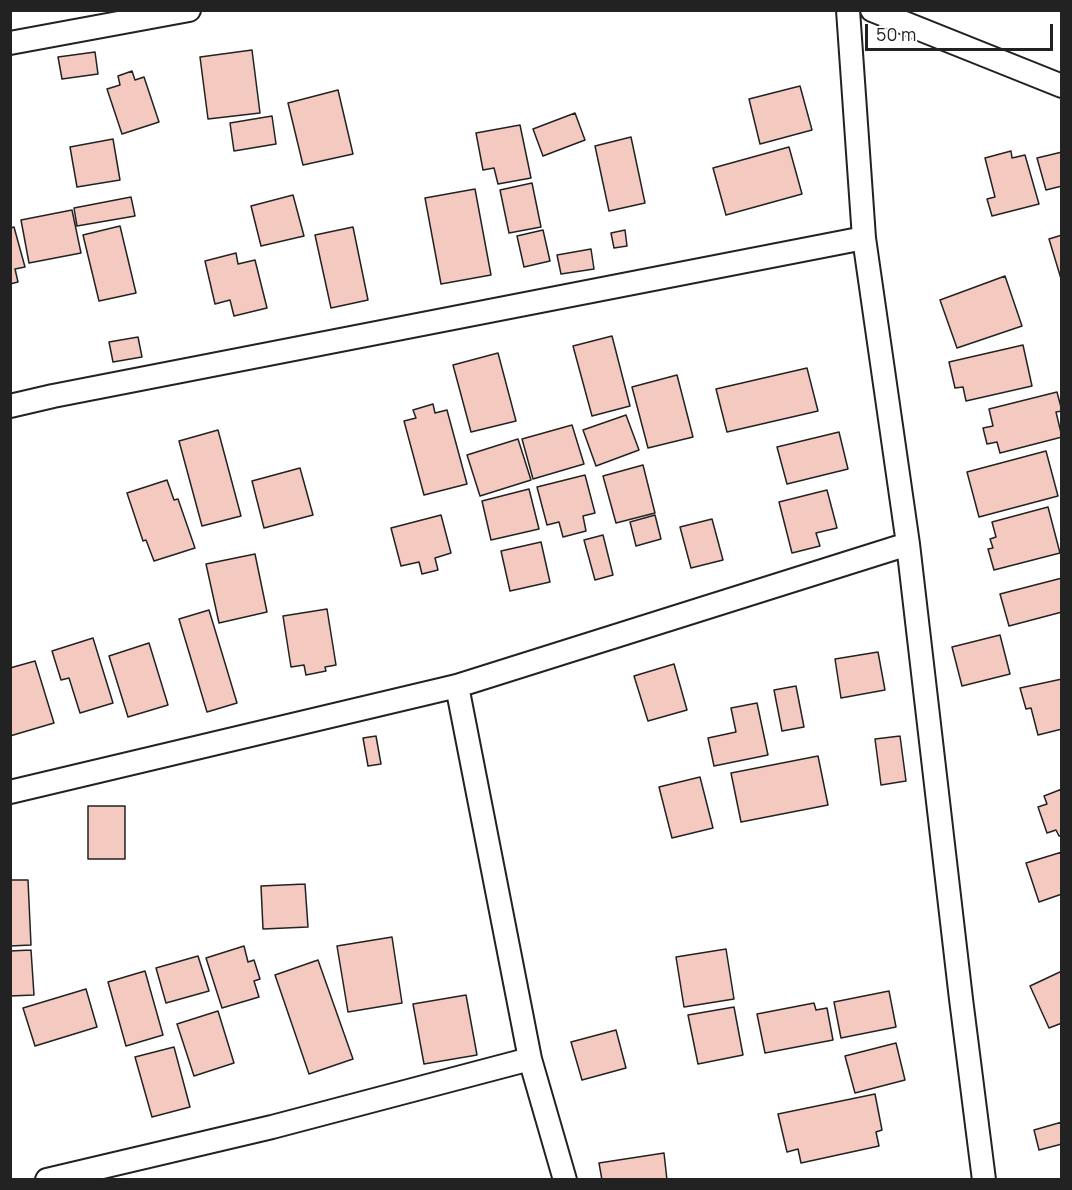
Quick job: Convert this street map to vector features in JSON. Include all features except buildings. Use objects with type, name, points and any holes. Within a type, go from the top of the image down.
[{"type":"street","points":[[10,43],[189,10]]},
{"type":"street","points":[[848,10],[864,238],[908,544],[984,1179]]},
{"type":"street","points":[[872,10],[1062,86]]},
{"type":"street","points":[[10,406],[864,238]]},
{"type":"street","points":[[10,792],[457,686],[908,544]]},
{"type":"street","points":[[457,686],[530,1059],[565,1179]]},
{"type":"street","points":[[47,1179],[272,1127],[530,1059]]}]
